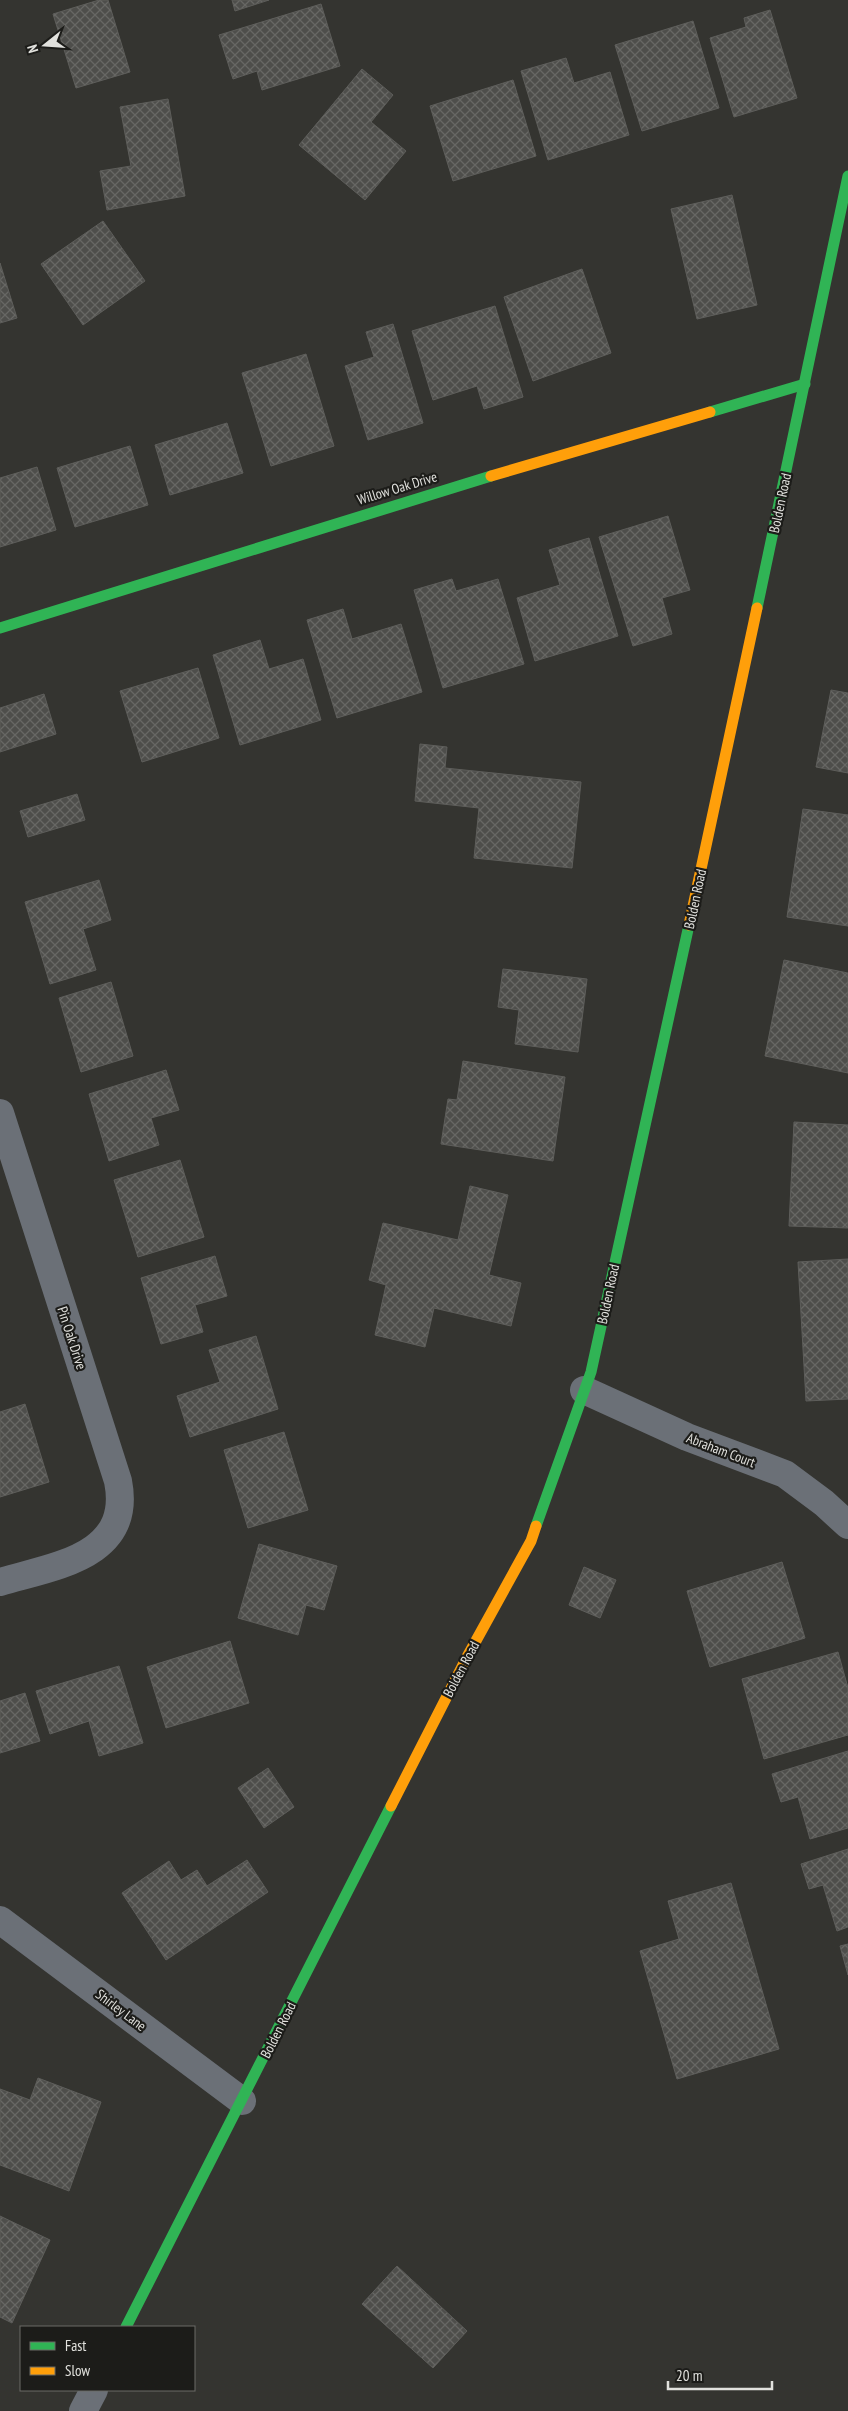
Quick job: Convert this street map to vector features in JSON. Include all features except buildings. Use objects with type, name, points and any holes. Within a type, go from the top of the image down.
[{"type":"street","name":"Bolden Road","points":[[127,2326],[463,1664],[530,1541],[591,1372],[710,831],[806,384],[848,176]]},
{"type":"street","name":"Willow Oak Drive","points":[[0,628],[396,504],[806,384]]},
{"type":"street","name":"Pin Oak Drive","points":[[0,1113],[120,1490],[120,1515],[107,1538],[87,1555],[0,1582]]},
{"type":"street","name":"Abraham Court","points":[[584,1390],[687,1437],[785,1474],[824,1503],[848,1525]]},
{"type":"street","name":"Shirley Lane","points":[[0,1920],[242,2101]]},
{"type":"street","points":[[83,2411],[93,2391]]},
{"type":"traffic: fast","points":[[757,608],[848,176]]},
{"type":"traffic: fast","points":[[710,412],[805,384]]},
{"type":"traffic: fast","points":[[0,628],[491,476]]},
{"type":"traffic: fast","points":[[536,1526],[591,1372],[689,925]]},
{"type":"traffic: fast","points":[[127,2326],[391,1806]]},
{"type":"traffic: slow","points":[[491,476],[710,412]]},
{"type":"traffic: slow","points":[[689,925],[757,608]]},
{"type":"traffic: slow","points":[[391,1806],[467,1657],[531,1541],[536,1526]]}]
